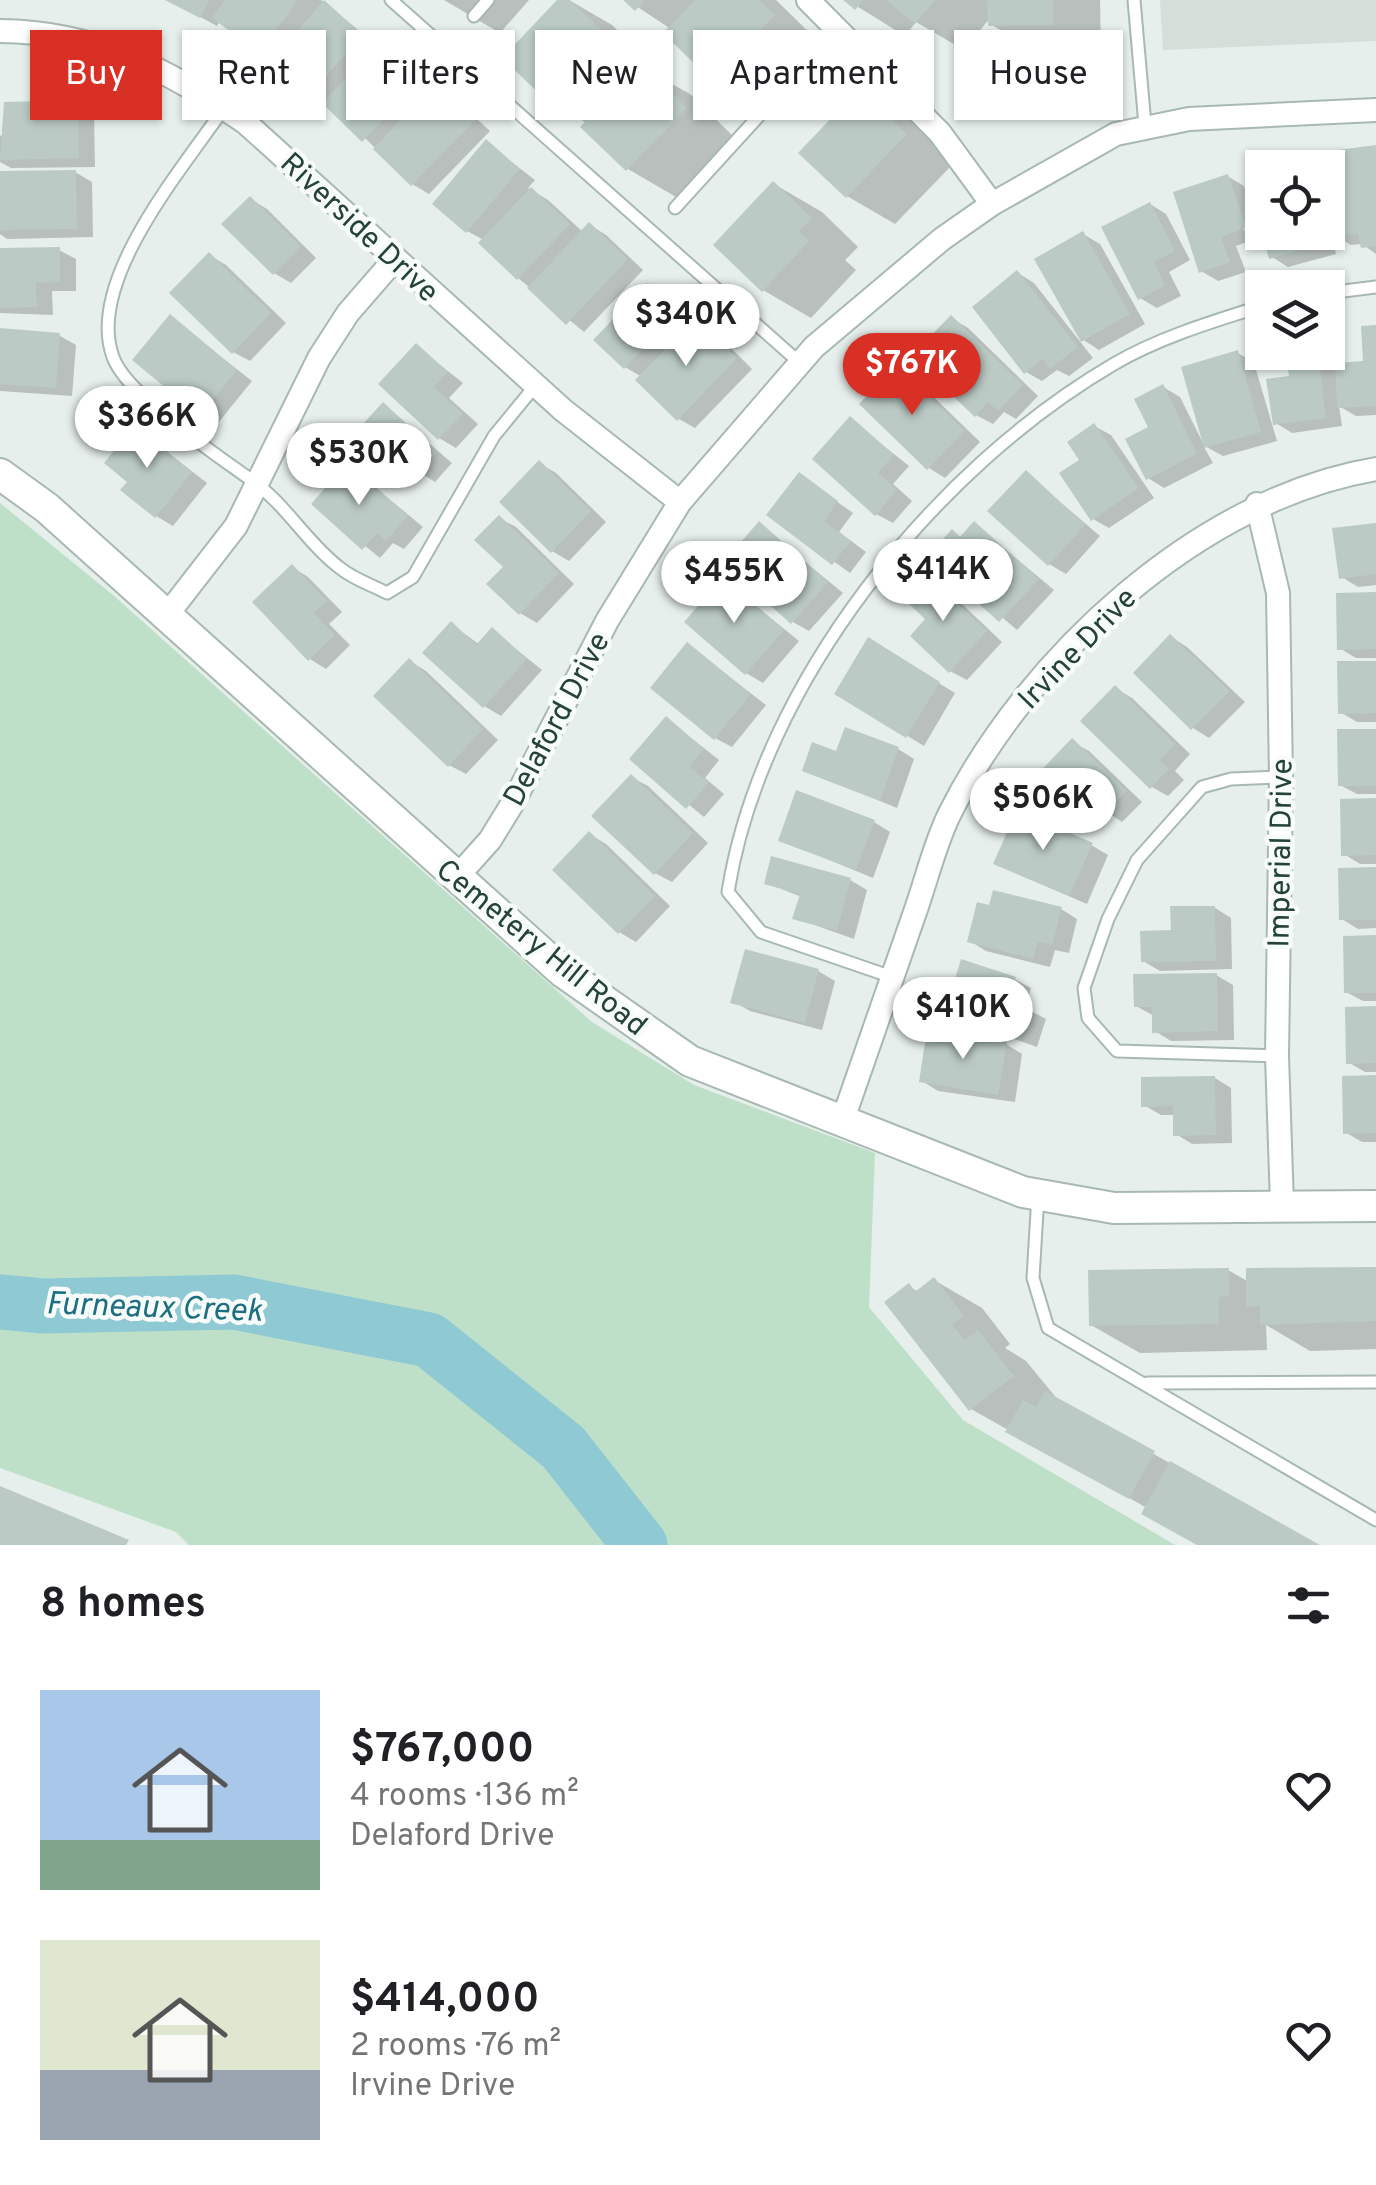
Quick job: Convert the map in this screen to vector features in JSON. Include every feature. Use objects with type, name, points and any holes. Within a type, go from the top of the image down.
[{"type":"street","points":[[808,0],[940,133],[992,204]]},
{"type":"street","name":"Riverside Drive","points":[[0,31],[98,47],[152,64],[182,82]]},
{"type":"street","name":"Delaford Drive","points":[[456,878],[490,840],[514,801],[607,622],[680,502],[800,363],[942,239],[992,204],[1116,134],[1145,126],[1376,110]]},
{"type":"street","name":"Riverside Drive","points":[[237,120],[535,386],[680,502]]},
{"type":"street","points":[[167,615],[236,526],[319,358],[348,314],[394,260]]},
{"type":"street","name":"Irvine Drive","points":[[842,1122],[949,816],[1006,722],[1048,670],[1140,582],[1257,504],[1348,474],[1376,469]]},
{"type":"street","name":"Cemetery Hill Road","points":[[0,474],[47,508],[562,972],[690,1062],[1038,1195],[1114,1208],[1376,1206]]},
{"type":"street","name":"Imperial Drive","points":[[1257,504],[1278,593],[1282,776],[1277,1056],[1282,1204]]},
{"type":"lane","points":[[391,0],[800,363]]},
{"type":"lane","points":[[474,16],[488,0]]},
{"type":"lane","points":[[1134,0],[1145,126]]},
{"type":"lane","points":[[675,208],[838,29]]},
{"type":"lane","points":[[216,120],[135,238],[108,324],[113,359],[146,398],[259,485],[341,570],[387,593],[414,577],[494,436],[535,386]]},
{"type":"lane","points":[[1345,291],[1376,287]]},
{"type":"lane","points":[[892,978],[762,932],[728,892],[735,846],[780,728],[825,647],[865,592],[947,496],[988,458],[1116,363],[1245,313]]},
{"type":"lane","points":[[1277,1056],[1117,1050],[1088,1018],[1084,988],[1108,918],[1137,860],[1202,787],[1231,779],[1282,776]]},
{"type":"lane","points":[[1038,1195],[1033,1278],[1048,1328],[1376,1520]]},
{"type":"lane","points":[[1142,1384],[1376,1382]]},
{"type":"shaded area","points":[[1160,0],[1376,0],[1376,41],[1163,50]]},
{"type":"green space","points":[[0,503],[113,595],[592,1022],[694,1085],[875,1153],[869,1307],[963,1420],[1175,1545],[189,1545],[176,1532],[0,1468]]},
{"type":"building","points":[[165,0],[209,0],[200,18]]},
{"type":"building","points":[[225,0],[298,0],[276,30],[228,30],[212,18]]},
{"type":"building","points":[[324,0],[357,30],[346,30],[346,54],[326,76],[326,30],[298,30]]},
{"type":"building","points":[[557,0],[570,0],[602,30],[535,30],[535,90],[515,70],[515,44]]},
{"type":"building","points":[[623,0],[645,0],[635,11]]},
{"type":"building","points":[[695,0],[759,0],[775,15],[760,30],[693,30],[693,62],[673,43],[673,30],[666,30]]},
{"type":"building","points":[[843,0],[864,0],[855,10]]},
{"type":"building","points":[[886,0],[935,0],[915,24]]},
{"type":"building","points":[[987,0],[1053,0],[1053,25],[988,26]]},
{"type":"building","points":[[346,78],[346,120],[383,120],[362,142],[326,107],[326,99]]},
{"type":"building","points":[[673,94],[687,108],[626,171],[580,127],[587,120],[673,120]]},
{"type":"building","points":[[30,101],[30,120],[78,120],[79,158],[0,160],[4,102]]},
{"type":"building","points":[[400,120],[475,120],[411,186],[373,149]]},
{"type":"building","points":[[829,120],[893,120],[907,134],[846,198],[798,153]]},
{"type":"building","points":[[486,139],[520,169],[466,233],[432,204]]},
{"type":"building","points":[[1376,145],[1376,246],[1361,248],[1358,234],[1345,236],[1345,150],[1337,150]]},
{"type":"building","points":[[76,170],[77,229],[0,230],[0,171]]},
{"type":"building","points":[[1228,174],[1245,225],[1245,228],[1221,237],[1230,262],[1199,273],[1173,192]]},
{"type":"building","points":[[773,181],[812,218],[799,231],[809,241],[762,292],[713,245]]},
{"type":"building","points":[[531,187],[570,224],[517,280],[478,243]]},
{"type":"building","points":[[250,196],[301,247],[273,275],[221,224]]},
{"type":"building","points":[[1150,202],[1175,251],[1154,262],[1165,286],[1138,300],[1101,227]]},
{"type":"building","points":[[589,222],[628,259],[566,325],[527,288]]},
{"type":"building","points":[[1083,231],[1130,314],[1081,342],[1034,259]]},
{"type":"building","points":[[60,247],[60,282],[36,283],[37,307],[0,308],[0,248]]},
{"type":"building","points":[[1267,250],[1302,250],[1269,259]]},
{"type":"building","points":[[209,252],[271,313],[232,354],[169,293]]},
{"type":"building","points":[[1017,270],[1078,347],[1050,369],[1043,359],[1024,374],[972,307]]},
{"type":"building","points":[[648,283],[678,313],[624,369],[593,340]]},
{"type":"building","points":[[170,314],[237,370],[200,416],[132,360]]},
{"type":"building","points":[[951,315],[1023,385],[998,411],[988,402],[975,417],[911,356]]},
{"type":"building","points":[[696,318],[737,358],[677,421],[635,380]]},
{"type":"building","points":[[1376,325],[1376,406],[1337,408],[1335,370],[1345,370],[1345,362],[1363,361],[1361,326]]},
{"type":"building","points":[[0,328],[60,333],[56,388],[0,384]]},
{"type":"building","points":[[416,343],[448,372],[434,387],[463,414],[438,440],[378,384]]},
{"type":"building","points":[[1238,350],[1261,432],[1204,448],[1181,367]]},
{"type":"building","points":[[897,365],[965,431],[927,470],[859,404]]},
{"type":"building","points":[[1288,370],[1320,370],[1326,418],[1273,425],[1266,379],[1289,376]]},
{"type":"building","points":[[1163,384],[1197,454],[1146,480],[1125,439],[1148,427],[1134,399]]},
{"type":"building","points":[[383,402],[437,452],[417,475],[396,457],[375,479],[342,447]]},
{"type":"building","points":[[850,416],[894,455],[878,473],[897,490],[875,516],[812,459]]},
{"type":"building","points":[[1094,423],[1139,488],[1091,521],[1059,473],[1079,460],[1067,442]]},
{"type":"building","points":[[135,425],[192,472],[155,518],[120,490],[127,482],[104,463]]},
{"type":"building","points":[[539,460],[591,511],[551,553],[499,502]]},
{"type":"building","points":[[348,462],[408,516],[386,541],[377,533],[362,550],[311,504]]},
{"type":"building","points":[[1026,470],[1085,525],[1048,566],[987,511]]},
{"type":"building","points":[[799,472],[838,501],[824,521],[851,541],[832,565],[766,515]]},
{"type":"building","points":[[499,515],[559,573],[519,615],[486,584],[503,567],[474,540]]},
{"type":"building","points":[[759,521],[828,582],[791,624],[723,563]]},
{"type":"building","points":[[974,521],[1039,579],[999,622],[927,557],[952,529],[960,537]]},
{"type":"building","points":[[1376,523],[1376,574],[1339,579],[1332,528]]},
{"type":"building","points":[[292,564],[327,601],[314,613],[335,635],[308,661],[252,602]]},
{"type":"building","points":[[926,574],[987,631],[949,673],[910,636],[925,619],[903,598]]},
{"type":"building","points":[[723,577],[784,630],[745,675],[684,622]]},
{"type":"building","points":[[1376,592],[1376,649],[1337,650],[1336,593]]},
{"type":"building","points":[[451,621],[476,645],[492,627],[527,659],[483,708],[422,653]]},
{"type":"building","points":[[1170,634],[1230,691],[1191,730],[1133,673]]},
{"type":"building","points":[[868,637],[940,682],[906,738],[834,694]]},
{"type":"building","points":[[687,642],[751,694],[714,740],[650,688]]},
{"type":"building","points":[[409,658],[483,729],[448,767],[373,696]]},
{"type":"building","points":[[1337,661],[1376,661],[1376,713],[1338,714]]},
{"type":"building","points":[[1115,685],[1175,744],[1160,760],[1169,769],[1150,789],[1080,721]]},
{"type":"building","points":[[666,716],[704,749],[690,767],[709,783],[686,809],[629,759]]},
{"type":"building","points":[[845,727],[899,747],[880,801],[802,771],[812,742],[836,751]]},
{"type":"building","points":[[1337,729],[1376,729],[1376,786],[1338,786]]},
{"type":"building","points":[[1072,738],[1127,791],[1104,814],[1086,797],[1068,817],[1030,782]]},
{"type":"building","points":[[631,774],[693,833],[654,875],[591,816]]},
{"type":"building","points":[[796,790],[875,820],[856,870],[778,841]]},
{"type":"building","points":[[1376,798],[1376,855],[1341,856],[1340,799]]},
{"type":"building","points":[[1017,810],[1093,843],[1069,896],[993,864]]},
{"type":"building","points":[[589,831],[655,896],[618,934],[552,870]]},
{"type":"building","points":[[771,856],[851,878],[837,931],[792,919],[800,894],[764,884]]},
{"type":"building","points":[[1376,867],[1376,920],[1339,920],[1338,868]]},
{"type":"building","points":[[993,890],[1062,907],[1052,945],[1038,942],[1033,959],[967,942],[977,902],[989,905]]},
{"type":"building","points":[[1170,906],[1215,906],[1216,961],[1141,962],[1140,931],[1171,930]]},
{"type":"building","points":[[1376,935],[1376,993],[1344,993],[1343,936]]},
{"type":"building","points":[[745,949],[819,969],[805,1023],[730,1003]]},
{"type":"building","points":[[961,959],[1016,977],[1008,1000],[1030,1007],[1020,1040],[944,1016]]},
{"type":"building","points":[[1217,973],[1218,1031],[1152,1033],[1152,1007],[1134,1007],[1133,974]]},
{"type":"building","points":[[1376,1006],[1376,1063],[1346,1064],[1345,1007]]},
{"type":"building","points":[[927,1029],[1007,1041],[998,1095],[919,1082]]},
{"type":"building","points":[[1376,1075],[1376,1133],[1343,1134],[1342,1076]]},
{"type":"building","points":[[1215,1076],[1216,1135],[1173,1136],[1173,1106],[1141,1107],[1141,1077]]},
{"type":"building","points":[[1376,1267],[1376,1321],[1260,1325],[1260,1306],[1246,1307],[1246,1268]]},
{"type":"building","points":[[1229,1268],[1229,1296],[1219,1297],[1219,1324],[1089,1326],[1088,1270]]},
{"type":"building","points":[[934,1277],[964,1316],[952,1325],[965,1340],[978,1330],[1014,1376],[969,1411],[884,1302],[909,1283],[915,1292]]},
{"type":"building","points":[[1045,1391],[1155,1451],[1129,1499],[1005,1432],[1023,1400],[1036,1407]]},
{"type":"building","points":[[1170,1461],[1320,1545],[1197,1545],[1141,1514]]},
{"type":"building","points":[[0,1486],[129,1540],[126,1545],[0,1545]]},
{"type":"waterway","name":"Furneaux Creek","points":[[0,1302],[43,1306],[234,1302],[429,1340],[563,1447],[640,1545]]}]
